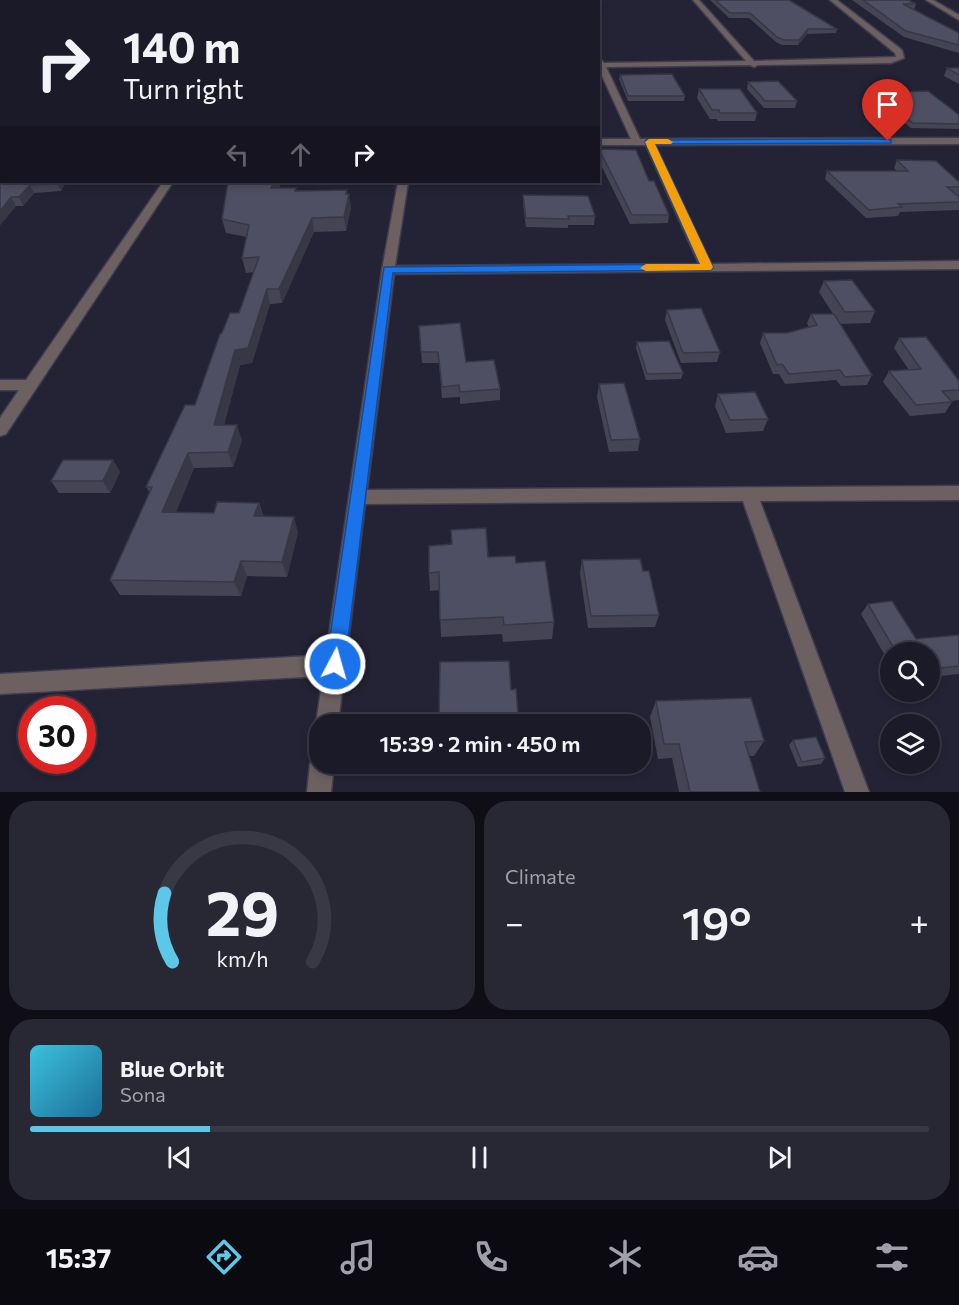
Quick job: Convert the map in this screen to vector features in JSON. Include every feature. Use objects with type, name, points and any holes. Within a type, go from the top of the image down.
[{"type":"street","points":[[696,0],[754,64]]},
{"type":"street","points":[[600,62],[754,64],[891,61],[900,58],[899,52],[832,0]]},
{"type":"street","points":[[928,0],[959,18]]},
{"type":"street","points":[[600,64],[637,142]]},
{"type":"street","points":[[600,142],[959,141]]},
{"type":"street","points":[[649,142],[707,267]]},
{"type":"street","points":[[0,430],[167,183]]},
{"type":"street","points":[[328,714],[402,183]]},
{"type":"street","points":[[388,270],[959,265]]},
{"type":"street","points":[[0,386],[30,386]]},
{"type":"street","points":[[359,497],[959,493]]},
{"type":"street","points":[[749,495],[856,792]]},
{"type":"street","points":[[0,684],[335,664]]},
{"type":"street","points":[[319,792],[321,774]]},
{"type":"building","points":[[715,0],[789,0],[837,29],[808,29],[799,40],[784,40],[777,37],[750,13],[730,13]]},
{"type":"building","points":[[863,0],[908,0],[916,4],[903,4],[959,33],[959,45],[906,31]]},
{"type":"building","points":[[947,68],[959,68],[959,75]]},
{"type":"building","points":[[672,74],[685,96],[628,96],[620,75]]},
{"type":"building","points":[[778,81],[797,101],[765,101],[748,82]]},
{"type":"building","points":[[699,89],[740,89],[757,113],[720,113],[719,110],[712,110]]},
{"type":"building","points":[[928,91],[959,115],[959,124],[913,123],[874,93]]},
{"type":"building","points":[[600,149],[636,150],[649,181],[654,181],[669,215],[632,215]]},
{"type":"building","points":[[897,160],[936,161],[959,182],[959,187],[947,187],[959,197],[959,202],[898,204],[902,207],[869,210],[827,171],[908,171]]},
{"type":"building","points":[[0,183],[57,183],[30,185],[19,197],[11,197],[0,211]]},
{"type":"building","points":[[228,183],[274,183],[271,188],[296,188],[295,191],[347,190],[346,194],[349,194],[344,217],[312,218],[279,289],[267,289],[248,348],[235,350],[214,425],[237,425],[228,452],[188,453],[162,512],[214,513],[217,502],[259,503],[254,516],[294,517],[282,562],[241,561],[234,582],[110,580],[152,487],[146,487],[185,405],[195,405],[220,334],[230,313],[239,313],[259,257],[242,258],[249,225],[222,219]]},
{"type":"building","points":[[523,195],[588,196],[595,216],[568,216],[569,219],[526,218]]},
{"type":"building","points":[[852,280],[875,311],[845,312],[824,281]]},
{"type":"building","points":[[701,308],[720,352],[683,353],[667,310]]},
{"type":"building","points":[[811,314],[834,314],[872,375],[845,377],[840,370],[789,374],[782,364],[777,365],[763,333],[787,333],[817,325]]},
{"type":"building","points":[[460,323],[466,362],[494,360],[500,389],[460,392],[459,385],[442,387],[438,352],[421,352],[419,326]]},
{"type":"building","points":[[926,337],[959,381],[959,390],[942,391],[952,402],[916,405],[889,371],[921,369],[899,338]]},
{"type":"building","points":[[669,341],[683,373],[647,374],[637,342]]},
{"type":"building","points":[[624,383],[640,439],[611,440],[599,384]]},
{"type":"building","points":[[755,392],[768,419],[730,420],[718,394]]},
{"type":"building","points":[[63,460],[113,460],[103,481],[51,481]]},
{"type":"building","points":[[486,528],[488,557],[515,556],[516,563],[545,561],[554,622],[504,625],[503,617],[440,620],[439,572],[429,573],[429,546],[452,544],[451,530]]},
{"type":"building","points":[[640,559],[643,571],[649,571],[659,615],[591,616],[582,560]]},
{"type":"building","points":[[892,601],[916,639],[959,635],[959,666],[940,668],[940,642],[890,642],[868,604]]},
{"type":"building","points":[[509,661],[511,690],[516,689],[518,714],[439,714],[440,662]]},
{"type":"building","points":[[751,698],[764,741],[745,742],[760,792],[690,792],[679,744],[664,744],[656,701]]},
{"type":"building","points":[[816,737],[825,758],[802,762],[793,740]]},
{"type":"slow traffic","points":[[646,268],[707,267],[649,142],[668,142]]},
{"type":"route","points":[[335,664],[388,270],[707,267],[649,142],[888,141]]}]
